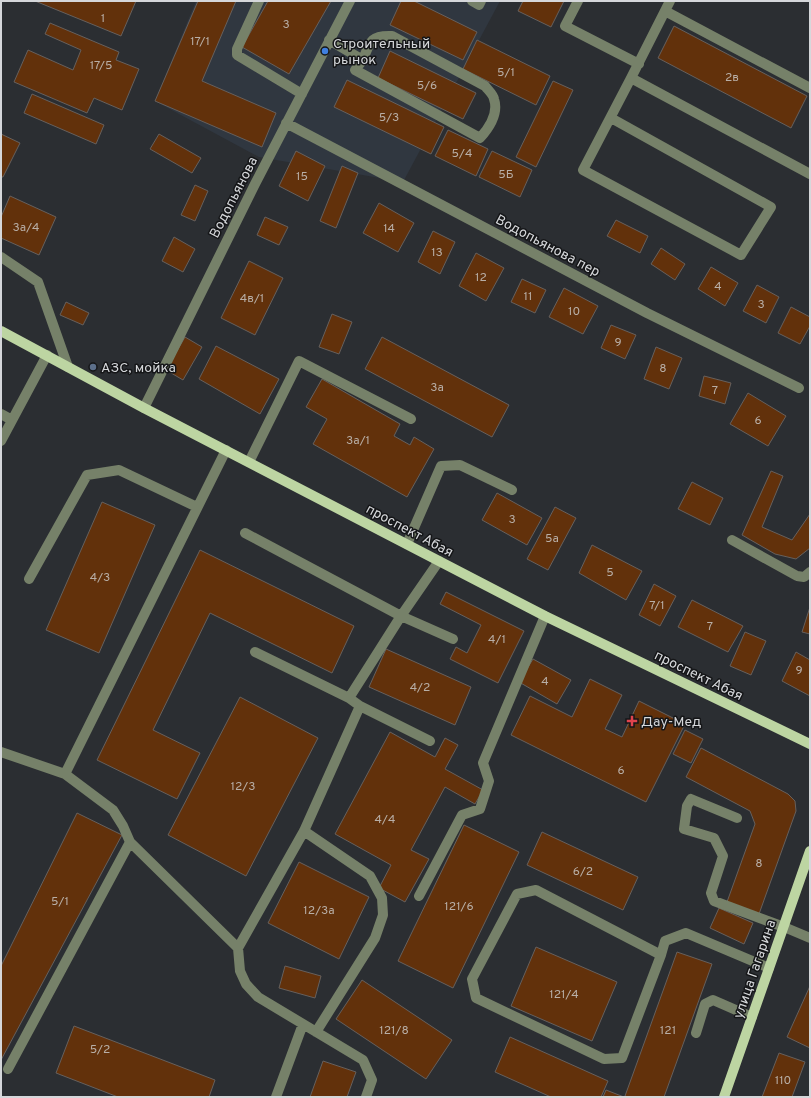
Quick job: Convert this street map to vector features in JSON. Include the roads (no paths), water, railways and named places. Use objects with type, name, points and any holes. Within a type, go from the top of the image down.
[{"type":"main road","name":"проспект Абая","points":[[1,331],[144,408],[545,616],[810,744]]},
{"type":"main road","name":"улица Гагарина","points":[[724,1097],[810,851]]},
{"type":"street","points":[[259,1],[237,49],[237,55],[302,94]]},
{"type":"street","name":"Водопьянова","points":[[144,408],[251,191],[350,1]]},
{"type":"street","points":[[472,1],[479,5],[481,1]]},
{"type":"street","points":[[578,1],[565,26],[639,64]]},
{"type":"street","points":[[611,118],[771,207],[741,255],[583,170],[639,64],[670,1]]},
{"type":"street","points":[[665,11],[810,88]]},
{"type":"street","points":[[380,35],[392,36],[485,86],[494,98],[496,108],[490,127],[480,138],[355,70],[363,60],[370,42],[380,35]]},
{"type":"street","points":[[330,40],[363,60]]},
{"type":"street","points":[[631,78],[810,174]]},
{"type":"street","name":"Водопьянова пер","points":[[286,123],[646,313],[799,388]]},
{"type":"street","points":[[1,258],[38,282],[68,367]]},
{"type":"street","points":[[1,441],[46,355]]},
{"type":"street","points":[[249,462],[299,361],[410,419]]},
{"type":"street","points":[[1,414],[12,420]]},
{"type":"street","points":[[65,774],[226,450]]},
{"type":"street","points":[[407,544],[441,466],[460,464],[512,490]]},
{"type":"street","points":[[29,579],[87,475],[119,470],[197,507]]},
{"type":"street","points":[[245,533],[401,616],[453,639]]},
{"type":"street","points":[[732,540],[797,576],[804,577],[810,572]]},
{"type":"street","points":[[349,698],[401,616],[439,561]]},
{"type":"street","points":[[419,896],[462,815],[480,809],[489,781],[483,763],[545,616]]},
{"type":"street","points":[[255,652],[349,698],[360,706],[430,741]]},
{"type":"street","points":[[360,706],[304,831],[238,948],[240,971],[250,988],[258,997],[363,1060],[372,1080],[366,1097]]},
{"type":"street","points":[[1,752],[65,774],[113,810],[123,826],[130,842],[238,948]]},
{"type":"street","points":[[737,818],[691,799],[687,806],[684,829],[714,838],[723,856],[710,893],[714,901],[810,938]]},
{"type":"street","points":[[304,831],[370,876],[382,898],[383,915],[375,938],[316,1032]]},
{"type":"street","points":[[8,1069],[130,842]]},
{"type":"street","points":[[661,955],[536,890],[517,894],[472,979],[476,998],[604,1058],[622,1058],[661,955],[665,941],[686,933],[770,968]]},
{"type":"street","points":[[696,1033],[705,1004],[713,1000],[752,1017]]},
{"type":"street","points":[[276,1097],[303,1024]]},
{"type":"place","name":"Строительный рынок","points":[[325,51]]},
{"type":"place","name":"АЗС, мойка","points":[[93,367]]},
{"type":"place","name":"Дау-Мед","points":[[632,721]]}]
